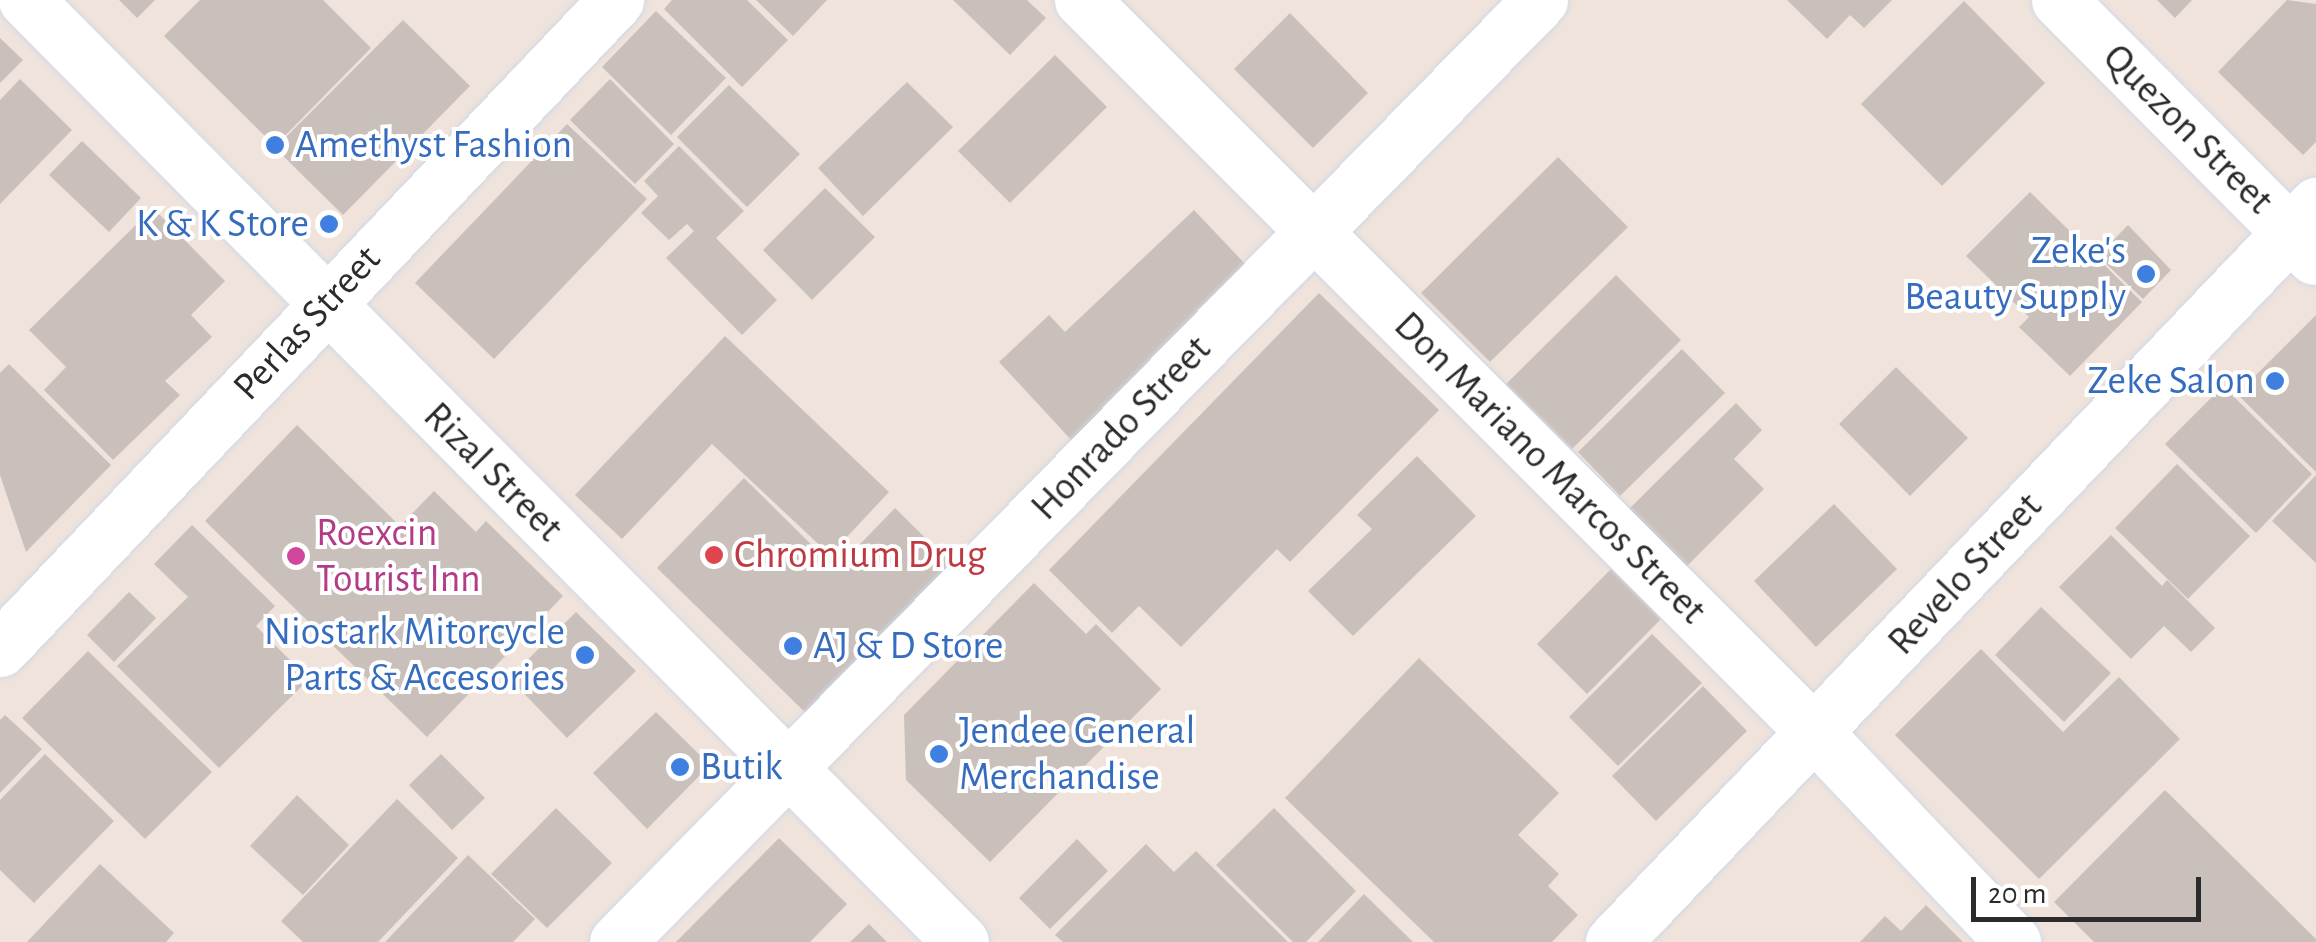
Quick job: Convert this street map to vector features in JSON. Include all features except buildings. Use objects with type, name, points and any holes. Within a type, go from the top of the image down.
[{"type":"street","name":"Rizal Street","points":[[26,0],[962,942]]},
{"type":"street","name":"Perlas Street","points":[[0,648],[616,0]]},
{"type":"street","name":"Don Mariano Marcos Street","points":[[1082,0],[1814,732],[2012,942]]},
{"type":"street","name":"Honrado Street","points":[[617,942],[1540,0]]},
{"type":"street","name":"Quezon Street","points":[[2059,0],[2307,232]]},
{"type":"street","name":"Revelo Street","points":[[1612,942],[2307,232]]},
{"type":"place","name":"Amethyst Fashion","points":[[275,145]]},
{"type":"place","name":"K & K Store","points":[[329,224]]},
{"type":"place","name":"Zeke's Beauty Supply","points":[[2146,274]]},
{"type":"place","name":"Zeke Salon","points":[[2275,381]]},
{"type":"place","name":"Chromium Drug","points":[[714,555]]},
{"type":"place","name":"Roexcin Tourist Inn","points":[[296,556]]},
{"type":"place","name":"AJ & D Store","points":[[793,646]]},
{"type":"place","name":"Niostark Mitorcycle Parts & Accesories","points":[[585,655]]},
{"type":"place","name":"Jendee General Merchandise","points":[[939,754]]},
{"type":"place","name":"Butik","points":[[680,767]]}]
